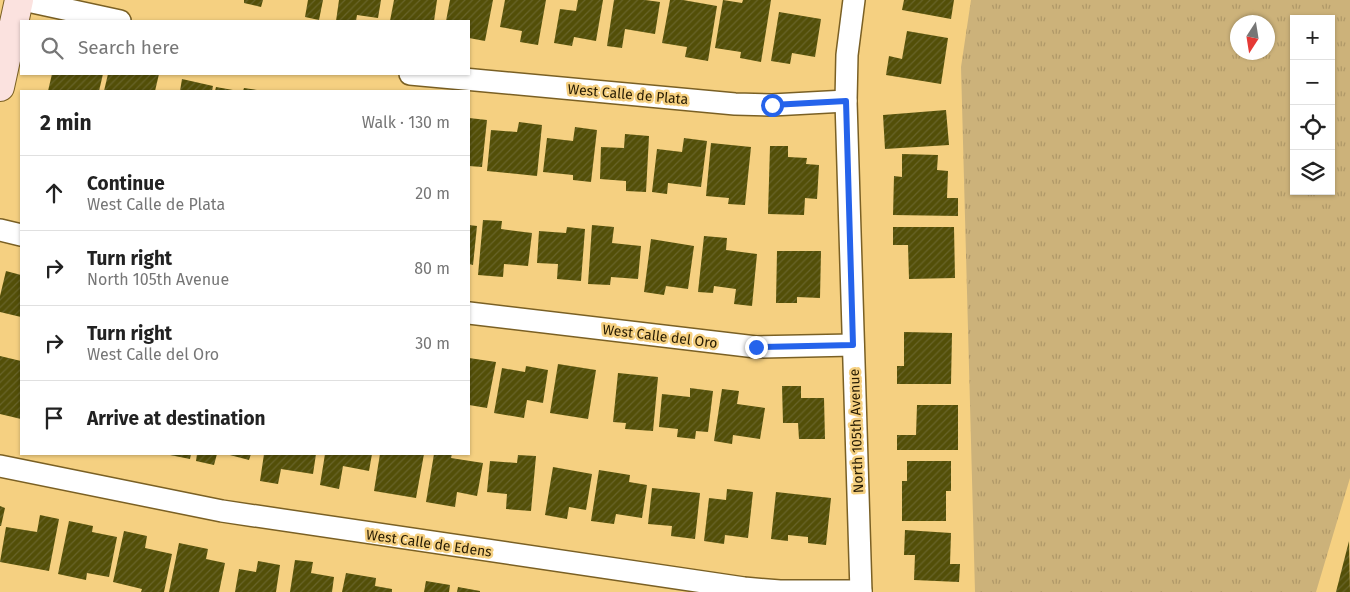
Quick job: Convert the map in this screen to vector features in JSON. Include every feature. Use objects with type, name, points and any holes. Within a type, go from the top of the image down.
[{"type":"street","points":[[0,87],[19,0]]},
{"type":"street","points":[[23,0],[115,20]]},
{"type":"street","name":"North 105th Avenue","points":[[854,0],[847,55],[846,101],[861,591]]},
{"type":"street","name":"West Calle de Plata","points":[[421,75],[735,104],[772,105],[846,101]]},
{"type":"street","points":[[0,230],[20,235]]},
{"type":"street","name":"West Calle del Oro","points":[[470,313],[756,347],[853,345]]},
{"type":"street","name":"West Calle de Edens","points":[[0,466],[222,511],[744,588],[780,591],[861,591]]},
{"type":"green space","points":[[971,0],[1350,0],[1350,478],[1316,592],[975,592],[961,67]]},
{"type":"building","points":[[244,0],[263,0],[261,7],[244,3]]},
{"type":"building","points":[[308,0],[323,0],[319,20],[305,17]]},
{"type":"building","points":[[339,0],[381,0],[378,18],[357,15],[356,20],[336,20]]},
{"type":"building","points":[[394,0],[437,0],[434,20],[390,20]]},
{"type":"building","points":[[450,0],[493,0],[485,41],[470,38],[470,20],[446,20]]},
{"type":"building","points":[[505,0],[546,0],[538,45],[520,42],[522,31],[500,27]]},
{"type":"building","points":[[578,0],[603,0],[596,41],[574,37],[572,46],[554,43],[560,9],[576,11]]},
{"type":"building","points":[[614,0],[660,2],[655,34],[625,29],[622,48],[607,46]]},
{"type":"building","points":[[670,0],[683,0],[717,6],[708,61],[685,57],[687,47],[662,43]]},
{"type":"building","points":[[723,0],[742,3],[743,0],[771,0],[761,62],[740,58],[741,52],[715,48]]},
{"type":"building","points":[[904,0],[954,0],[951,19],[902,10]]},
{"type":"building","points":[[779,12],[821,19],[815,57],[792,53],[790,64],[771,61]]},
{"type":"building","points":[[907,31],[948,38],[941,84],[886,75],[889,56],[902,59]]},
{"type":"building","points":[[52,75],[103,75],[99,90],[48,90]]},
{"type":"building","points":[[108,75],[159,75],[155,90],[104,90]]},
{"type":"building","points":[[182,79],[213,86],[212,90],[180,90]]},
{"type":"building","points":[[216,87],[233,90],[215,90]]},
{"type":"building","points":[[946,110],[949,145],[885,149],[883,115]]},
{"type":"building","points":[[470,118],[487,120],[482,167],[470,166]]},
{"type":"building","points":[[519,122],[542,125],[537,176],[487,171],[491,130],[517,132]]},
{"type":"building","points":[[575,127],[597,130],[591,182],[573,180],[573,175],[543,172],[547,138],[573,141]]},
{"type":"building","points":[[625,134],[649,136],[646,192],[626,191],[626,181],[600,179],[601,147],[624,148]]},
{"type":"building","points":[[684,138],[707,141],[701,187],[668,183],[667,194],[652,192],[657,149],[682,152]]},
{"type":"building","points":[[711,143],[751,147],[745,205],[728,204],[729,198],[706,196]]},
{"type":"building","points":[[770,146],[788,146],[788,157],[807,158],[806,164],[819,165],[817,199],[805,198],[804,215],[768,214]]},
{"type":"building","points":[[902,154],[938,155],[937,170],[948,171],[947,198],[958,198],[958,216],[893,215],[894,176],[902,177]]},
{"type":"building","points":[[483,220],[502,221],[501,229],[532,233],[528,266],[504,264],[503,277],[478,275]]},
{"type":"building","points":[[470,225],[477,226],[473,265],[470,264]]},
{"type":"building","points":[[592,225],[614,227],[612,243],[641,246],[638,279],[611,277],[610,285],[588,284]]},
{"type":"building","points":[[567,227],[585,229],[581,281],[557,279],[558,264],[537,263],[539,231],[566,233]]},
{"type":"building","points":[[893,227],[954,227],[955,278],[909,279],[908,245],[893,245]]},
{"type":"building","points":[[704,236],[727,238],[726,250],[757,254],[752,306],[734,304],[736,289],[714,286],[713,293],[698,292]]},
{"type":"building","points":[[651,239],[694,246],[688,289],[666,286],[664,295],[644,292]]},
{"type":"building","points":[[777,251],[821,251],[820,298],[797,297],[797,303],[776,303]]},
{"type":"building","points":[[6,271],[20,275],[20,317],[0,312],[0,296]]},
{"type":"building","points":[[904,332],[952,333],[951,384],[897,384],[897,366],[904,366]]},
{"type":"building","points":[[0,356],[20,361],[20,419],[0,414]]},
{"type":"building","points":[[470,358],[496,362],[487,408],[470,405]]},
{"type":"building","points":[[558,364],[596,370],[588,419],[550,413]]},
{"type":"building","points":[[526,366],[548,370],[543,403],[527,400],[524,418],[494,413],[502,368],[525,372]]},
{"type":"building","points":[[618,373],[658,377],[653,431],[625,429],[626,423],[613,422]]},
{"type":"building","points":[[782,386],[801,386],[801,398],[824,398],[825,439],[799,439],[798,423],[783,423]]},
{"type":"building","points":[[690,388],[713,391],[708,432],[696,431],[695,439],[677,437],[678,429],[659,427],[662,394],[690,397]]},
{"type":"building","points":[[722,389],[739,391],[737,404],[765,408],[760,439],[733,435],[732,444],[714,441]]},
{"type":"building","points":[[917,405],[958,405],[958,450],[897,450],[897,435],[916,435]]},
{"type":"building","points":[[170,455],[191,455],[190,459]]},
{"type":"building","points":[[197,455],[217,455],[214,465],[196,461]]},
{"type":"building","points":[[230,455],[251,455],[249,460]]},
{"type":"building","points":[[264,455],[316,455],[313,474],[281,469],[278,484],[260,481]]},
{"type":"building","points":[[325,455],[372,455],[369,471],[343,466],[339,489],[320,485]]},
{"type":"building","points":[[380,455],[424,455],[416,498],[374,491]]},
{"type":"building","points":[[434,455],[452,455],[451,458],[483,463],[477,496],[457,492],[455,507],[426,502]]},
{"type":"building","points":[[518,455],[536,456],[531,511],[506,509],[507,494],[487,492],[490,461],[517,463]]},
{"type":"building","points":[[907,461],[951,461],[951,491],[946,491],[946,521],[902,521],[902,481],[907,481]]},
{"type":"building","points":[[553,467],[592,474],[586,510],[569,507],[567,519],[545,515]]},
{"type":"building","points":[[599,470],[630,475],[629,482],[647,485],[642,518],[616,514],[614,524],[591,521]]},
{"type":"building","points":[[652,488],[700,493],[695,539],[671,536],[672,526],[648,524]]},
{"type":"building","points":[[727,489],[753,492],[748,538],[725,535],[724,544],[704,541],[709,498],[726,500]]},
{"type":"building","points":[[776,492],[831,498],[826,545],[808,543],[808,537],[788,535],[788,541],[771,539]]},
{"type":"building","points":[[0,506],[5,508],[1,526],[0,526]]},
{"type":"building","points":[[40,515],[59,519],[49,571],[0,562],[6,527],[37,532]]},
{"type":"building","points":[[69,521],[93,526],[92,532],[117,537],[109,577],[87,573],[86,580],[58,574]]},
{"type":"building","points":[[905,530],[951,533],[950,564],[960,564],[959,582],[914,580],[915,555],[904,555]]},
{"type":"building","points":[[124,531],[147,536],[145,548],[172,554],[164,592],[141,592],[142,589],[113,582]]},
{"type":"building","points":[[1349,541],[1350,592],[1336,592]]},
{"type":"building","points":[[179,543],[208,549],[206,559],[225,563],[219,592],[169,592]]},
{"type":"building","points":[[295,560],[313,562],[311,573],[334,577],[332,592],[290,592]]},
{"type":"building","points":[[258,561],[280,565],[276,592],[235,592],[239,569],[256,572]]},
{"type":"building","points":[[346,573],[376,578],[375,586],[392,589],[392,592],[342,592]]},
{"type":"building","points":[[426,581],[450,585],[449,592],[424,592]]},
{"type":"building","points":[[458,587],[480,591],[480,592],[457,592]]},
{"type":"route","points":[[756,347],[853,345],[846,101],[772,105]]}]
